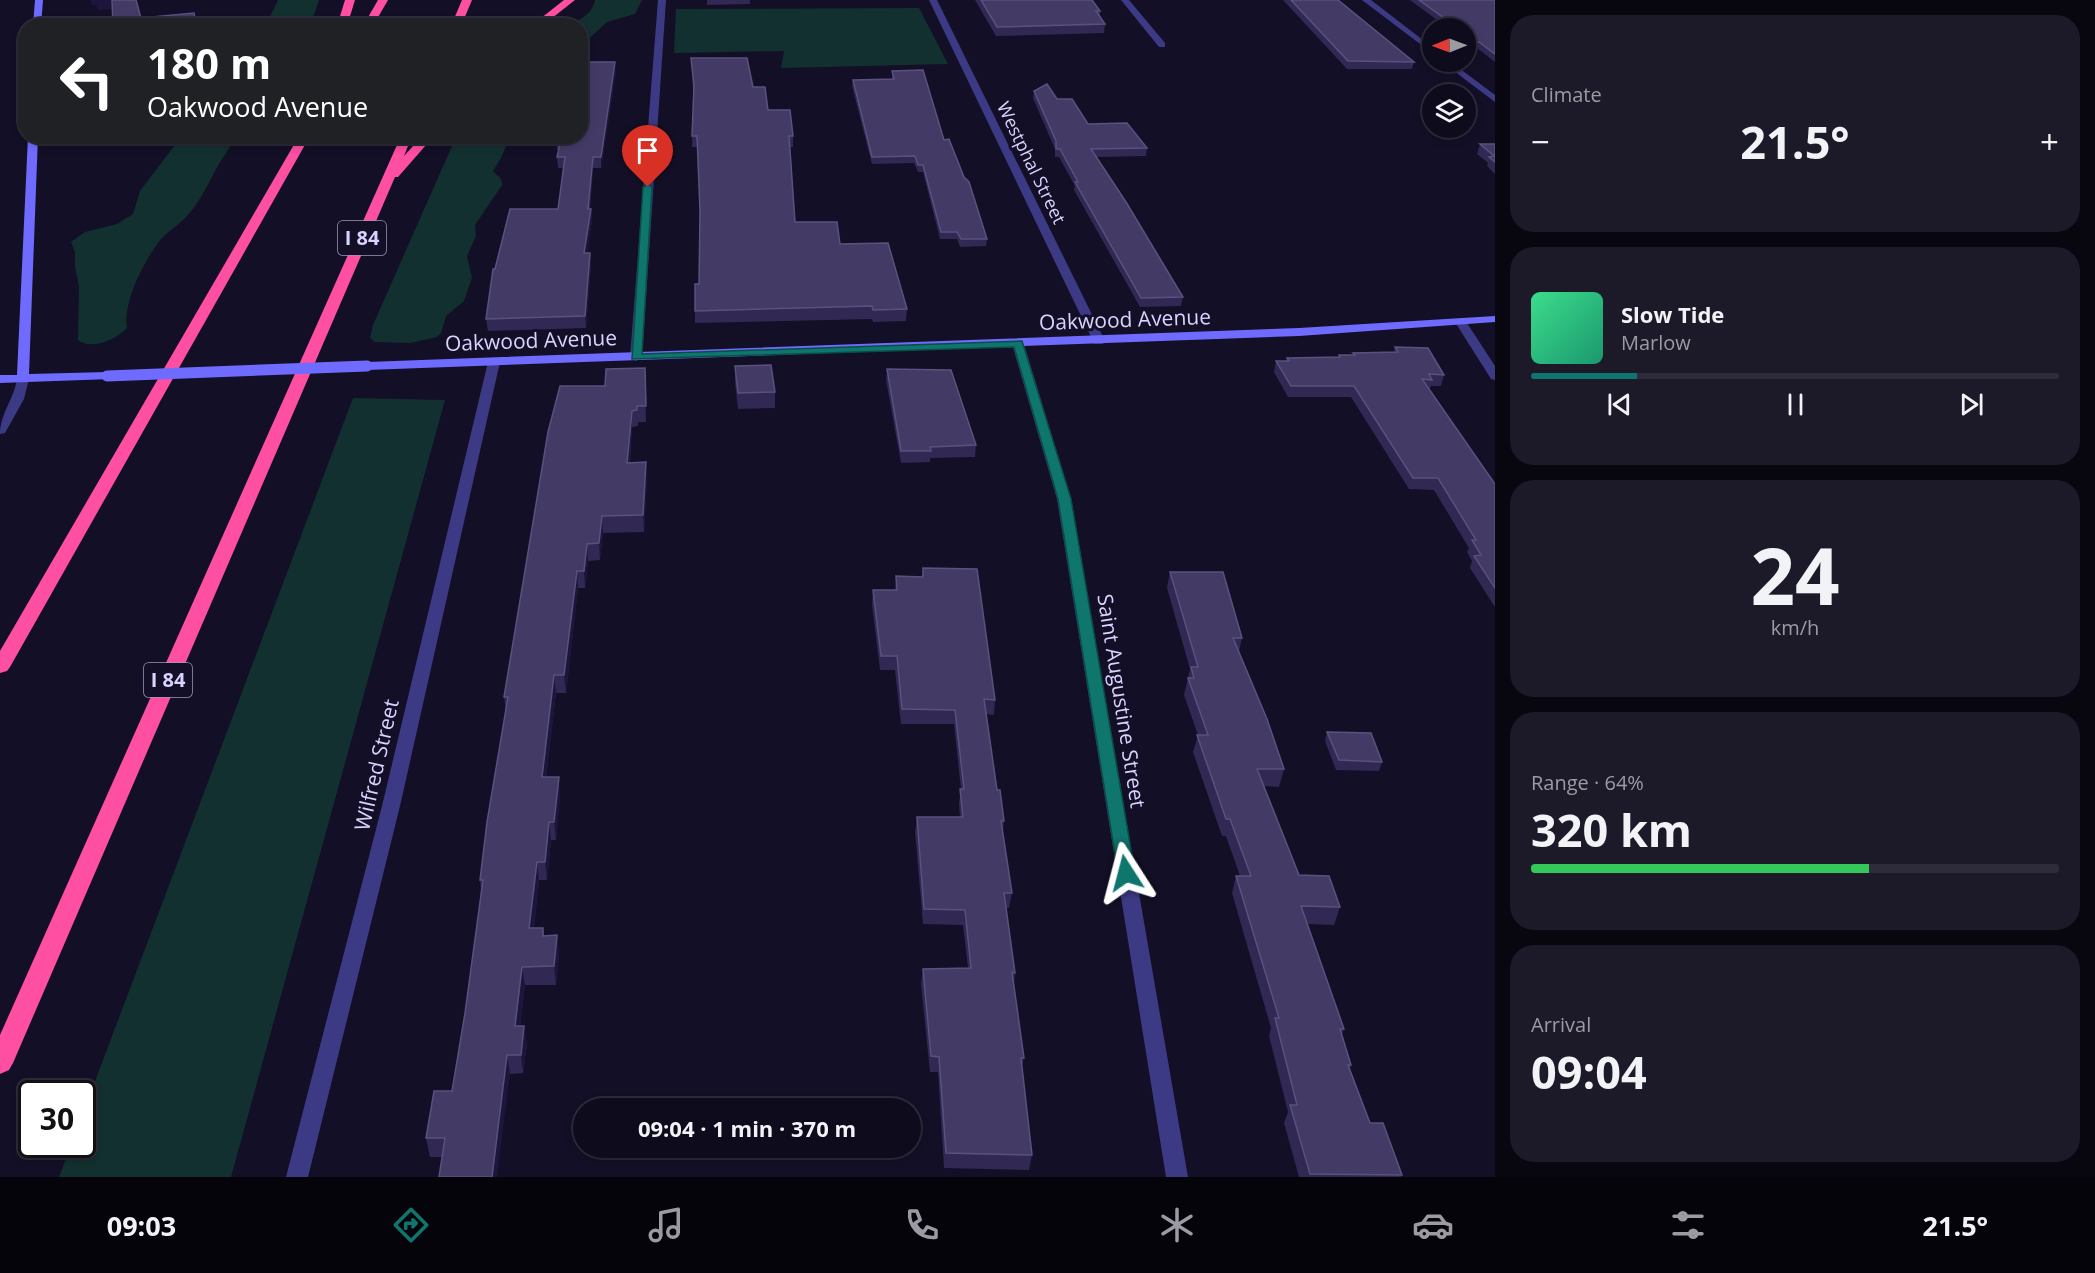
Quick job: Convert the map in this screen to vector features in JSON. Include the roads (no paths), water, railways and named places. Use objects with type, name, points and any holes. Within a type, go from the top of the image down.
[{"type":"highway","points":[[344,18],[350,0]]},
{"type":"highway","points":[[373,18],[383,0]]},
{"type":"highway","points":[[459,18],[467,0]]},
{"type":"highway","points":[[546,18],[570,0]]},
{"type":"highway","points":[[0,667],[300,144]]},
{"type":"highway","name":"I 84","points":[[0,1063],[404,144]]},
{"type":"highway","points":[[388,180],[422,144]]},
{"type":"street","points":[[38,18],[39,0]]},
{"type":"street","points":[[636,357],[662,0]]},
{"type":"street","name":"Westphal Street","points":[[933,0],[1099,340]]},
{"type":"street","points":[[1125,0],[1162,45]]},
{"type":"street","points":[[1366,0],[1422,43]]},
{"type":"street","points":[[1459,72],[1495,99]]},
{"type":"street","points":[[0,430],[22,393],[33,144]]},
{"type":"street","name":"Oakwood Avenue","points":[[0,380],[1018,344],[1299,332],[1495,319]]},
{"type":"street","points":[[1461,322],[1495,376]]},
{"type":"street","name":"Saint Augustine Street","points":[[1018,344],[1064,499],[1177,1177]]},
{"type":"street","name":"Wilfred Street","points":[[297,1177],[391,806],[494,362]]}]
